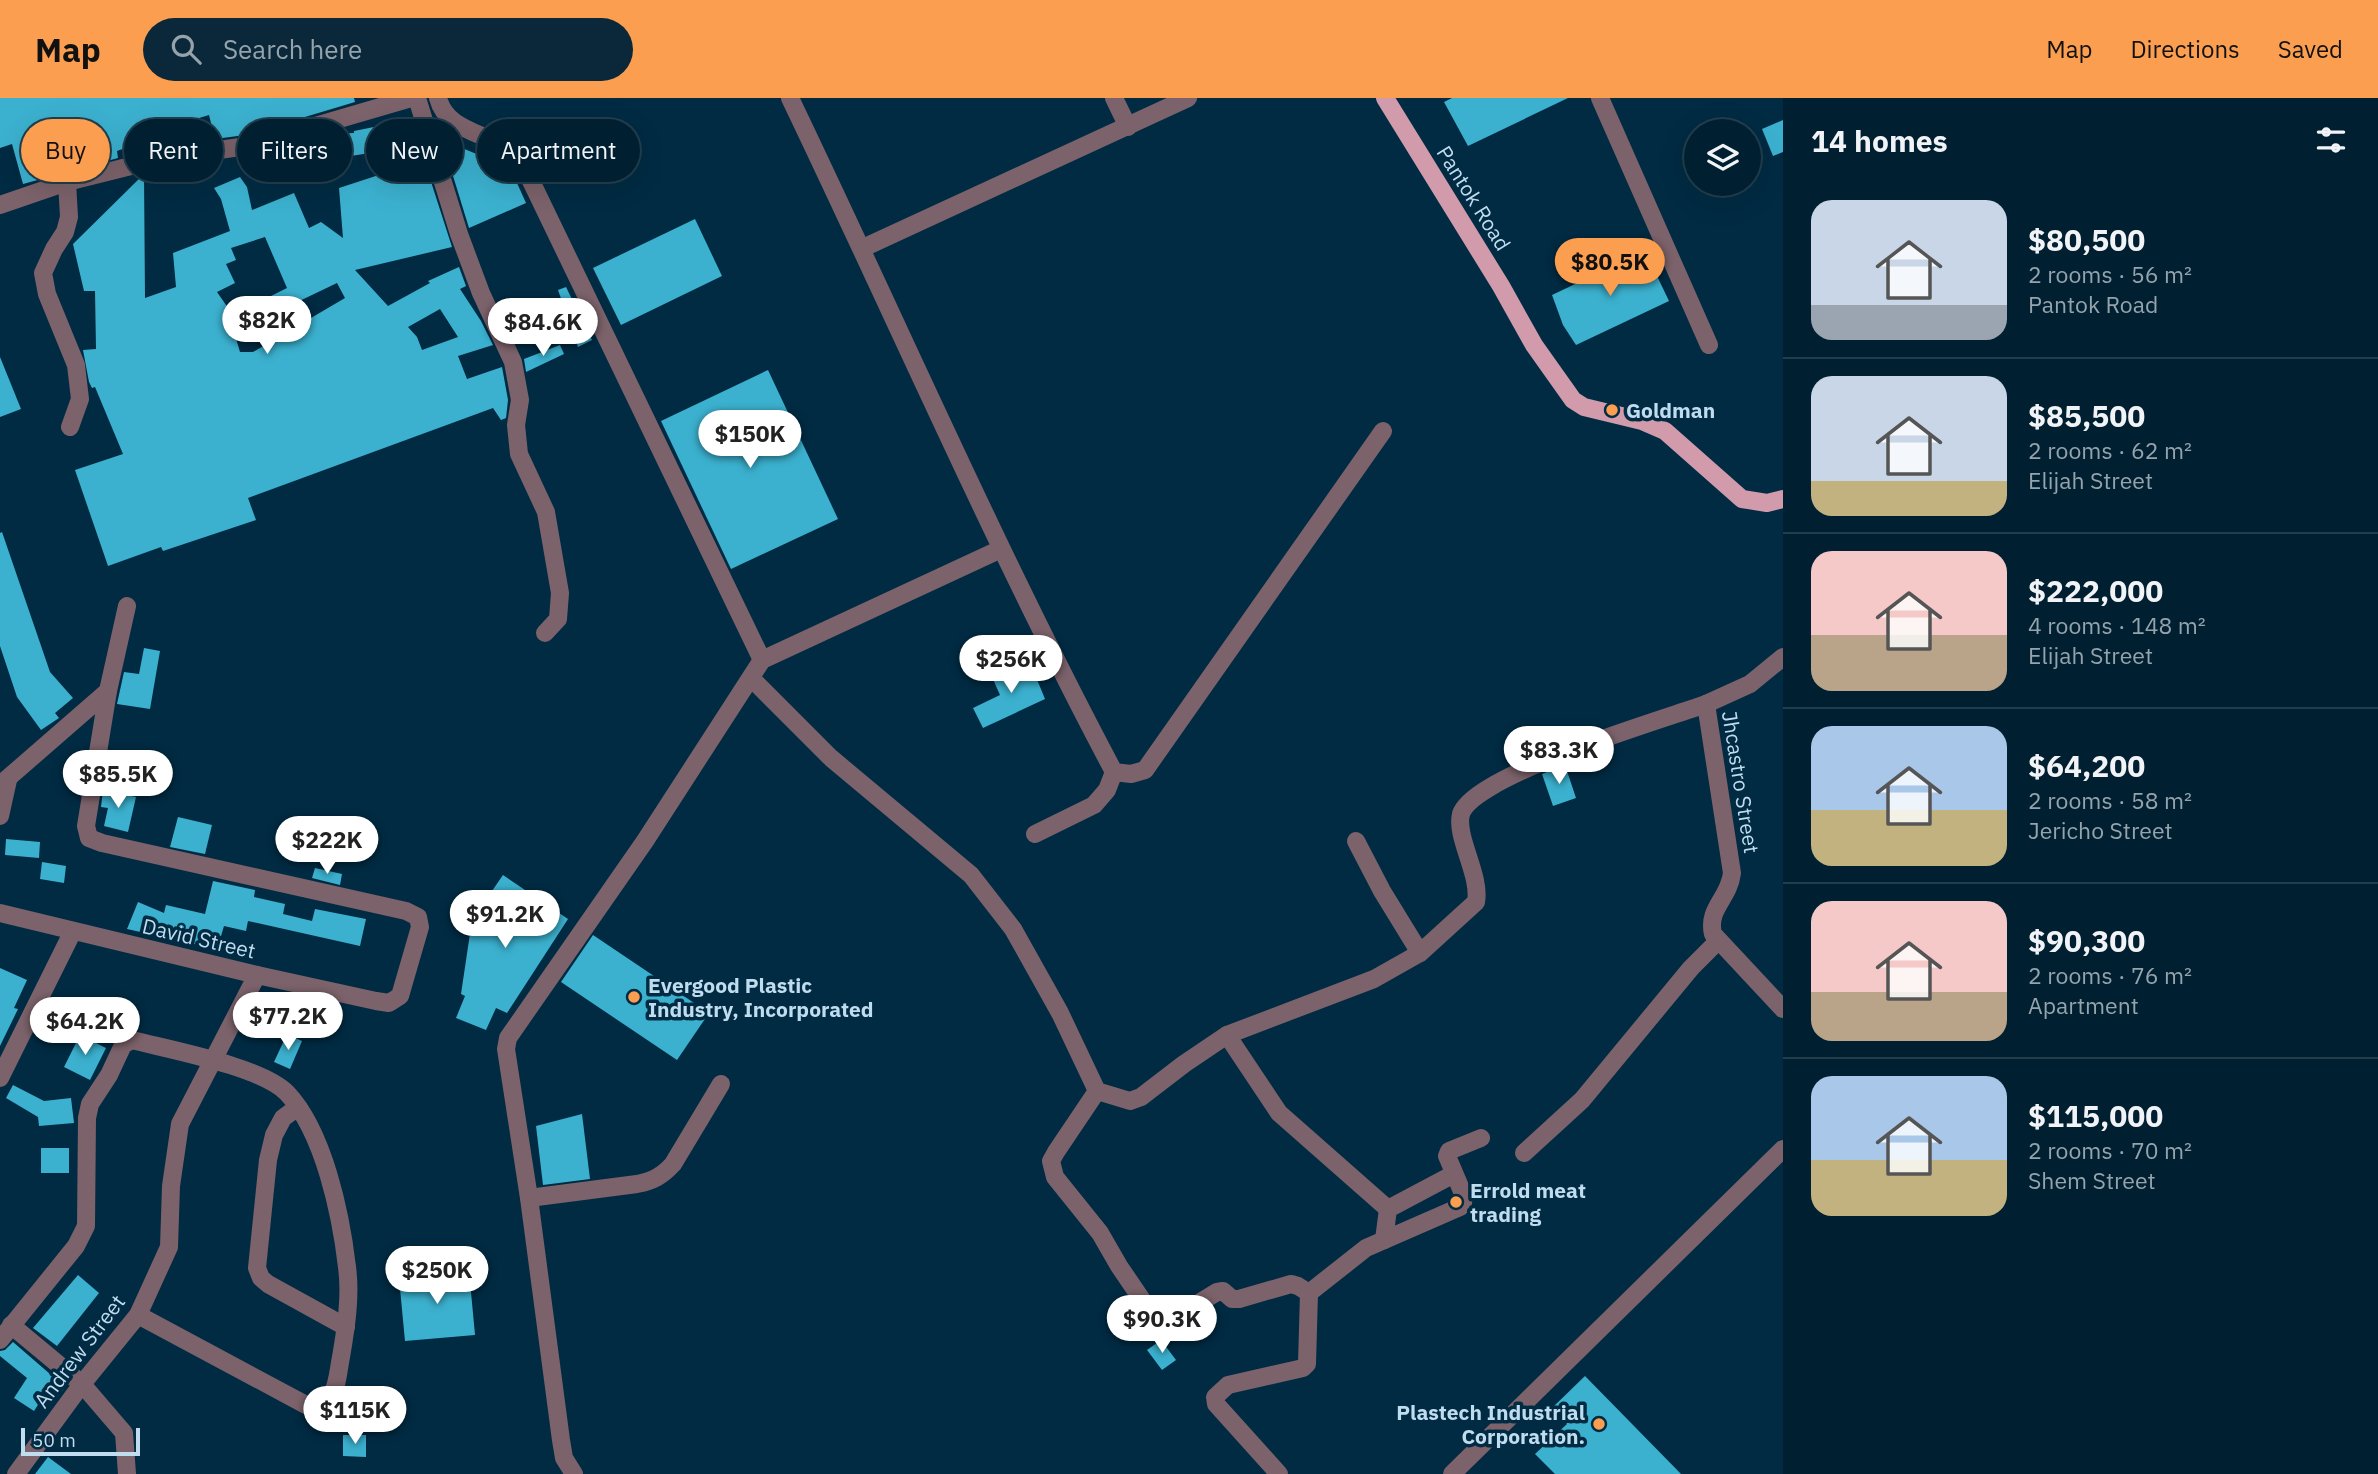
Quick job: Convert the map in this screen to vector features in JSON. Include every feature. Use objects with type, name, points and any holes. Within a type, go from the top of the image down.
[{"type":"main road","name":"Pantok Road","points":[[1385,98],[1501,286],[1534,345],[1573,400],[1584,407],[1642,421],[1665,431],[1742,499],[1767,503],[1783,499]]},
{"type":"street","points":[[110,171],[163,158],[247,146],[411,98]]},
{"type":"street","points":[[417,98],[481,293],[513,362],[520,400],[516,425],[519,454],[546,512],[560,593],[558,619],[545,633]]},
{"type":"street","points":[[438,98],[441,108],[457,125],[512,152],[527,173],[762,660]]},
{"type":"street","points":[[790,98],[863,248],[1001,549],[1114,772],[1107,790],[1094,805],[1035,834]]},
{"type":"street","points":[[1114,98],[1128,127]]},
{"type":"street","points":[[863,248],[1188,98]]},
{"type":"street","points":[[1600,98],[1709,345]]},
{"type":"street","points":[[0,205],[67,182],[69,217],[65,232],[48,258],[43,273],[47,294],[76,365],[80,399],[69,427]]},
{"type":"street","points":[[1114,772],[1131,774],[1145,770],[1383,432]]},
{"type":"street","points":[[575,1474],[564,1458],[561,1440],[506,1049],[508,1038],[645,841],[762,660],[1001,549]]},
{"type":"street","points":[[0,816],[4,782],[108,691],[127,606]]},
{"type":"street","name":"Jhcastro Street","points":[[1718,941],[1713,934],[1710,920],[1728,890],[1732,873],[1706,704],[1750,684],[1783,657]]},
{"type":"street","points":[[751,678],[831,758],[971,875],[1013,929],[1060,1013],[1097,1091],[1130,1101],[1141,1097],[1227,1035],[1374,979],[1419,953],[1476,902],[1476,883],[1461,825],[1465,806],[1476,795],[1514,774],[1566,753],[1706,704]]},
{"type":"street","name":"David Street","points":[[0,913],[257,975],[389,1003],[400,996],[420,927],[418,917],[406,911],[89,838],[86,826],[108,691]]},
{"type":"street","points":[[1356,841],[1419,953]]},
{"type":"street","points":[[0,1078],[73,931]]},
{"type":"street","points":[[1524,1153],[1582,1100],[1691,968],[1718,941],[1783,1009]]},
{"type":"street","name":"Andrew Street","points":[[16,1474],[82,1384],[138,1315],[169,1247],[171,1186],[180,1124],[257,975]]},
{"type":"street","points":[[1227,1035],[1279,1113],[1388,1209]]},
{"type":"street","points":[[0,1340],[76,1246],[86,1226],[87,1118],[90,1104],[109,1075],[123,1045],[132,1040],[270,1079],[286,1092],[306,1119],[322,1156],[334,1195],[348,1269],[346,1327],[335,1387],[329,1400],[318,1405],[306,1405],[138,1315]]},
{"type":"street","points":[[529,1198],[652,1181],[673,1164],[721,1084]]},
{"type":"street","points":[[1097,1091],[1056,1152],[1051,1161],[1052,1168],[1066,1193],[1100,1233],[1155,1319],[1162,1322],[1171,1320],[1217,1292],[1223,1292],[1232,1299],[1239,1299],[1291,1284],[1309,1293]]},
{"type":"street","points":[[298,1107],[283,1118],[274,1135],[268,1160],[257,1268],[261,1278],[268,1284],[346,1327]]},
{"type":"street","points":[[1309,1293],[1366,1248],[1460,1207],[1464,1196],[1447,1156],[1449,1151],[1481,1138]]},
{"type":"street","points":[[1452,1474],[1783,1149]]},
{"type":"street","points":[[1388,1209],[1454,1174]]},
{"type":"street","points":[[1384,1240],[1388,1209]]},
{"type":"street","points":[[1279,1474],[1216,1404],[1215,1397],[1228,1385],[1303,1368],[1307,1364],[1309,1293]]},
{"type":"street","points":[[11,1325],[82,1384],[124,1433],[127,1474]]},
{"type":"building","points":[[0,98],[354,98],[355,102],[298,119],[237,119],[237,136],[223,138],[223,119],[210,119],[209,115],[196,119],[124,119],[124,148],[117,151],[118,158],[110,160],[110,119],[21,119],[21,177],[12,144],[0,148]]},
{"type":"building","points":[[1452,98],[1568,98],[1468,146],[1444,102]]},
{"type":"building","points":[[1783,120],[1783,152],[1773,156],[1762,129]]},
{"type":"building","points":[[366,129],[366,154],[352,156],[354,131]]},
{"type":"building","points":[[463,148],[477,154],[477,182],[516,182],[526,203],[469,228],[455,182],[463,182]]},
{"type":"building","points":[[237,178],[237,182],[244,182],[252,210],[294,193],[309,228],[321,222],[343,238],[339,188],[366,179],[366,182],[431,182],[452,247],[355,270],[388,306],[430,283],[428,281],[459,267],[466,286],[460,289],[493,345],[458,356],[467,379],[502,367],[508,400],[506,418],[501,420],[493,408],[248,498],[256,520],[163,551],[161,547],[108,566],[75,470],[123,454],[95,387],[92,388],[89,382],[83,350],[96,349],[95,291],[84,291],[73,244],[136,182],[144,182],[145,298],[176,287],[173,253],[230,231],[221,199],[214,188]],"holes":[[[265,237],[287,288],[257,303],[264,318],[337,283],[345,298],[253,352],[240,352],[226,305],[217,292],[235,283],[226,264],[236,260],[231,248]],[[440,309],[458,337],[422,350],[417,337],[408,327]]]},
{"type":"building","points":[[695,219],[722,276],[621,325],[593,268]]},
{"type":"building","points":[[1645,251],[1669,301],[1576,345],[1563,325],[1552,295]]},
{"type":"building","points":[[566,287],[592,340],[578,347],[558,290]]},
{"type":"building","points":[[560,345],[564,354],[526,372],[524,359]]},
{"type":"building","points":[[0,357],[21,409],[0,417]]},
{"type":"building","points":[[768,370],[838,519],[731,569],[661,421]]},
{"type":"building","points":[[2,532],[50,672],[73,698],[55,713],[59,718],[41,730],[17,697],[0,646]]},
{"type":"building","points":[[144,648],[160,651],[150,709],[117,704],[124,672],[139,674]]},
{"type":"building","points":[[1029,660],[1045,699],[983,728],[973,708],[1000,695],[992,677]]},
{"type":"building","points":[[1565,765],[1576,798],[1553,806],[1542,774]]},
{"type":"building","points":[[103,790],[136,797],[128,832],[104,826],[108,808],[101,807]]},
{"type":"building","points":[[178,817],[212,825],[205,854],[170,847]]},
{"type":"building","points":[[6,839],[40,842],[39,858],[5,855]]},
{"type":"building","points":[[42,862],[66,866],[64,883],[40,879]]},
{"type":"building","points":[[315,868],[342,874],[340,885],[312,878]]},
{"type":"building","points":[[503,875],[568,919],[507,1013],[496,1008],[486,1030],[456,1018],[465,996],[461,994],[472,920]]},
{"type":"building","points":[[213,881],[255,890],[254,897],[285,904],[283,914],[312,921],[315,909],[366,919],[360,946],[248,921],[246,931],[224,926],[221,936],[202,931],[199,945],[127,929],[138,902],[164,913],[166,905],[205,914]]},
{"type":"building","name":"Evergood Plastic Industry, Incorporated","points":[[593,935],[709,1013],[677,1060],[561,982]]},
{"type":"building","points":[[0,968],[27,980],[14,1008],[18,1009],[0,1046]]},
{"type":"building","points":[[60,1001],[83,1011],[74,1032],[51,1023]]},
{"type":"building","points":[[287,1034],[302,1041],[290,1069],[274,1062]]},
{"type":"building","points":[[80,1035],[106,1048],[90,1080],[64,1067]]},
{"type":"building","points":[[13,1085],[44,1101],[71,1098],[74,1123],[39,1126],[38,1117],[6,1098]]},
{"type":"building","points":[[582,1114],[590,1179],[543,1185],[536,1126]]},
{"type":"building","points":[[41,1148],[69,1148],[69,1173],[41,1173]]},
{"type":"building","points":[[469,1271],[475,1335],[405,1341],[399,1278]]},
{"type":"building","points":[[78,1275],[99,1293],[57,1346],[33,1328]]},
{"type":"building","points":[[1161,1340],[1176,1360],[1162,1370],[1147,1350]]},
{"type":"building","points":[[13,1342],[65,1387],[54,1402],[45,1394],[34,1411],[14,1398],[27,1378],[0,1356],[0,1351]]},
{"type":"building","name":"Plastech Industrial Corporation.","points":[[1585,1376],[1681,1474],[1555,1474],[1535,1454],[1567,1424],[1552,1408]]},
{"type":"building","points":[[343,1435],[366,1435],[366,1457],[343,1456]]},
{"type":"building","points":[[48,1457],[71,1474],[35,1474]]},
{"type":"place","name":"Goldman","points":[[1612,410]]},
{"type":"place","name":"Evergood Plastic Industry, Incorporated","points":[[634,997]]},
{"type":"place","name":"Errold meat trading","points":[[1456,1202]]},
{"type":"place","name":"Plastech Industrial Corporation.","points":[[1599,1424]]}]
